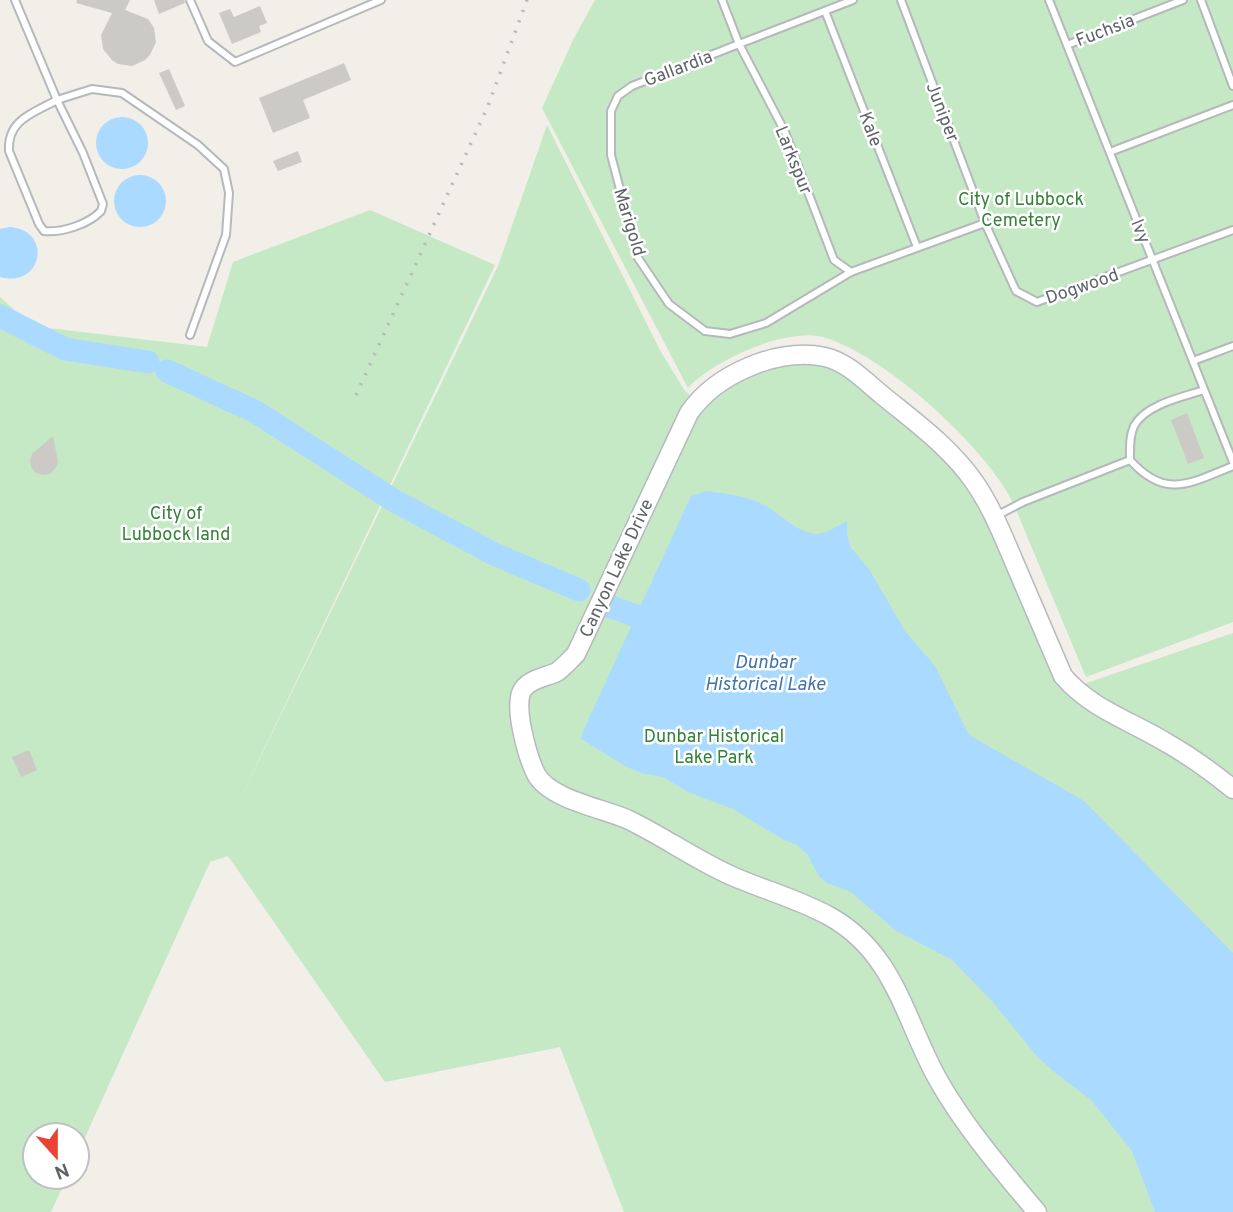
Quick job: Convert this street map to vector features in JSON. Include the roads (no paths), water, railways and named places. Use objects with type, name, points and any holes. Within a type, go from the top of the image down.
[{"type":"street","name":"Canyon Lake Drive","points":[[1037,1212],[936,1076],[894,983],[880,959],[849,930],[830,917],[731,875],[626,819],[565,797],[546,787],[536,774],[520,720],[519,697],[523,688],[560,670],[576,654],[695,404],[717,385],[750,368],[785,356],[827,357],[849,368],[941,443],[974,482],[994,517],[1063,676],[1071,685],[1082,696],[1109,713],[1208,768],[1233,789]]},
{"type":"lane","points":[[15,0],[57,100],[83,153],[103,204],[101,211],[88,221],[44,232],[9,152],[8,141],[10,131],[22,120],[57,100],[92,89],[122,93],[198,145],[224,169],[229,193],[226,235],[190,335]]},
{"type":"lane","points":[[190,0],[208,41],[235,62],[381,0]]},
{"type":"lane","points":[[722,0],[739,44]]},
{"type":"lane","name":"Gallardia","points":[[618,96],[632,86],[853,0]]},
{"type":"lane","name":"Juniper","points":[[901,0],[985,223]]},
{"type":"lane","name":"Ivy","points":[[1049,0],[1233,464]]},
{"type":"lane","name":"Fuchsia","points":[[1067,45],[1183,0]]},
{"type":"lane","points":[[1200,0],[1233,86]]},
{"type":"lane","name":"Kale","points":[[825,10],[917,247]]},
{"type":"lane","name":"Larkspur","points":[[739,44],[785,132],[834,260],[851,272]]},
{"type":"lane","name":"Marigold","points":[[618,96],[611,111],[611,155],[638,258],[668,304],[705,331],[730,334],[766,323],[851,272]]},
{"type":"lane","points":[[1110,152],[1233,105]]},
{"type":"lane","points":[[851,272],[985,223]]},
{"type":"lane","name":"Dogwood","points":[[985,223],[1016,291],[1038,302],[1233,230]]},
{"type":"lane","points":[[1193,361],[1233,346]]},
{"type":"lane","points":[[1205,390],[1156,408],[1135,424],[1130,441],[1130,460],[1144,475],[1160,484],[1180,485],[1233,464]]},
{"type":"lane","points":[[994,517],[1023,502],[1130,460]]},
{"type":"water","points":[[122,117],[141,124],[148,143],[141,162],[122,169],[103,162],[96,143],[103,124]]},
{"type":"water","points":[[140,175],[159,182],[166,201],[159,220],[140,227],[121,220],[114,201],[121,182]]},
{"type":"water","points":[[9,227],[23,231],[32,238],[37,247],[37,258],[33,267],[25,275],[14,278],[0,277],[0,229]]},
{"type":"water","name":"Dunbar Historical Lake","points":[[706,491],[754,500],[809,533],[825,533],[847,521],[851,548],[869,569],[905,631],[935,666],[969,735],[1084,801],[1233,953],[1233,1212],[1155,1212],[1132,1151],[1091,1100],[1035,1054],[992,1001],[952,960],[895,930],[851,892],[827,883],[819,876],[807,854],[797,845],[733,809],[688,792],[663,777],[641,773],[625,766],[580,738],[691,496]]},
{"type":"waterway","points":[[0,316],[65,349],[148,362]]},
{"type":"waterway","points":[[167,371],[256,412],[393,500],[494,554],[579,590]]},
{"type":"waterway","points":[[611,607],[665,626]]},
{"type":"railway","points":[[356,395],[488,106],[527,0]]},
{"type":"park label","name":"City of Lubbock Cemetery","points":[[1021,209]]},
{"type":"park label","name":"City of Lubbock land","points":[[176,523]]},
{"type":"park label","name":"Dunbar Historical Lake Park","points":[[714,746]]}]
